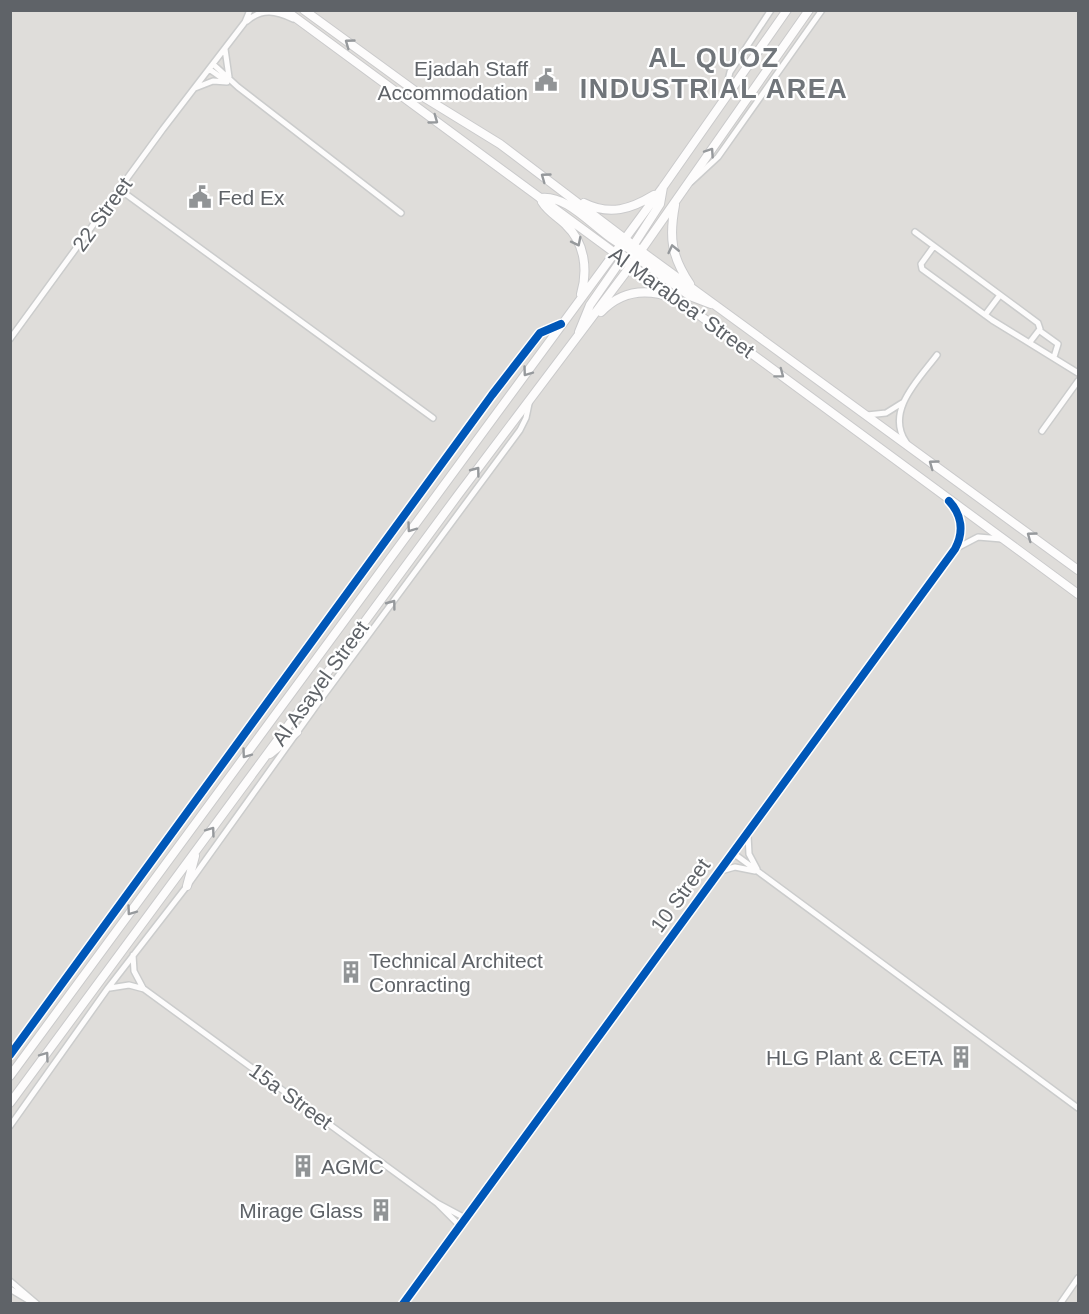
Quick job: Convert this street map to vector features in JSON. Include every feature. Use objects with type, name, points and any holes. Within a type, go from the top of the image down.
[{"type":"main road","name":"Al Marabea' Street","points":[[285,10],[615,252],[629,250]]},
{"type":"main road","name":"Al Marabea' Street","points":[[304,10],[422,96],[500,144],[572,197],[629,250],[694,290],[1078,570]]},
{"type":"main road","points":[[578,337],[590,304],[629,250],[661,190],[787,10]]},
{"type":"main road","points":[[629,250],[675,203],[809,10]]},
{"type":"main road","points":[[572,197],[596,208],[615,211],[634,207],[661,190]]},
{"type":"main road","points":[[540,198],[560,200],[694,299],[713,304]]},
{"type":"main road","points":[[540,198],[548,211],[571,230],[580,247],[585,276],[577,301]]},
{"type":"main road","points":[[675,203],[670,234],[671,247],[678,266],[694,290]]},
{"type":"main road","name":"Al Asayel Street","points":[[10,1103],[631,265],[629,250]]},
{"type":"main road","name":"Al Asayel Street","points":[[10,1076],[615,252]]},
{"type":"main road","name":"Al Marabea' Street","points":[[631,265],[1078,594]]},
{"type":"main road","points":[[578,337],[609,304],[629,294],[656,293],[684,303]]},
{"type":"main road","points":[[266,756],[297,732]]},
{"type":"main road","points":[[187,886],[197,850]]},
{"type":"street","name":"22 Street","points":[[10,339],[245,22],[250,10]]},
{"type":"street","points":[[723,100],[730,72],[771,10]]},
{"type":"street","points":[[689,183],[705,172],[718,156],[822,10]]},
{"type":"street","points":[[245,22],[259,13],[271,11],[306,26]]},
{"type":"street","points":[[225,49],[228,80]]},
{"type":"street","points":[[211,66],[401,213]]},
{"type":"street","points":[[194,89],[206,83],[228,80]]},
{"type":"street","points":[[119,189],[433,418]]},
{"type":"street","points":[[915,232],[1038,323],[1040,331],[1058,344],[1054,357]]},
{"type":"street","points":[[934,246],[921,264],[921,268],[986,315],[1078,373]]},
{"type":"street","points":[[986,315],[1000,295]]},
{"type":"street","points":[[10,1055],[492,395],[540,333],[561,324]]},
{"type":"street","points":[[1030,342],[1040,331]]},
{"type":"street","points":[[866,414],[886,413],[903,402],[937,354]]},
{"type":"street","points":[[1042,431],[1078,381]]},
{"type":"street","points":[[10,1126],[108,988],[187,886],[297,732],[520,430],[526,418],[530,399]]},
{"type":"street","points":[[903,402],[898,423],[901,435],[909,446]]},
{"type":"street","name":"10 Street","points":[[403,1304],[952,554],[958,544],[961,528],[958,513],[950,501]]},
{"type":"street","name":"10 Street","points":[[952,554],[961,545],[978,537],[1004,540]]},
{"type":"street","points":[[748,832],[749,854],[759,872]]},
{"type":"street","points":[[733,853],[1078,1108]]},
{"type":"street","points":[[719,872],[735,867],[759,872]]},
{"type":"street","points":[[134,955],[136,975],[144,989]]},
{"type":"street","points":[[108,988],[124,985],[144,989]]},
{"type":"street","name":"15a Street","points":[[144,989],[437,1203],[465,1218]]},
{"type":"street","name":"15a Street","points":[[437,1203],[460,1226]]},
{"type":"street","points":[[1060,1304],[1078,1278]]},
{"type":"street","points":[[10,1281],[36,1304]]},
{"type":"street","points":[[10,1290],[36,1304]]},
{"type":"shaded area","name":"AL QUOZ INDUSTRIAL AREA","points":[[10,11],[1078,11],[1078,1303],[11,1303]]},
{"type":"cycle path","points":[[10,1055],[492,395],[540,333],[561,324]]},
{"type":"cycle path","points":[[403,1304],[955,549],[960,536],[960,524],[957,512],[949,501]]},
{"type":"place","name":"Ejadah Staff Accommodation","points":[[546,80]]},
{"type":"place","name":"Fed Ex","points":[[200,197]]},
{"type":"place","name":"Technical Architect Conracting","points":[[351,972]]},
{"type":"place","name":"HLG Plant & CETA","points":[[961,1057]]},
{"type":"place","name":"AGMC","points":[[303,1166]]},
{"type":"place","name":"Mirage Glass","points":[[381,1210]]},
{"type":"district","name":"AL QUOZ INDUSTRIAL AREA","points":[[714,74]]}]
